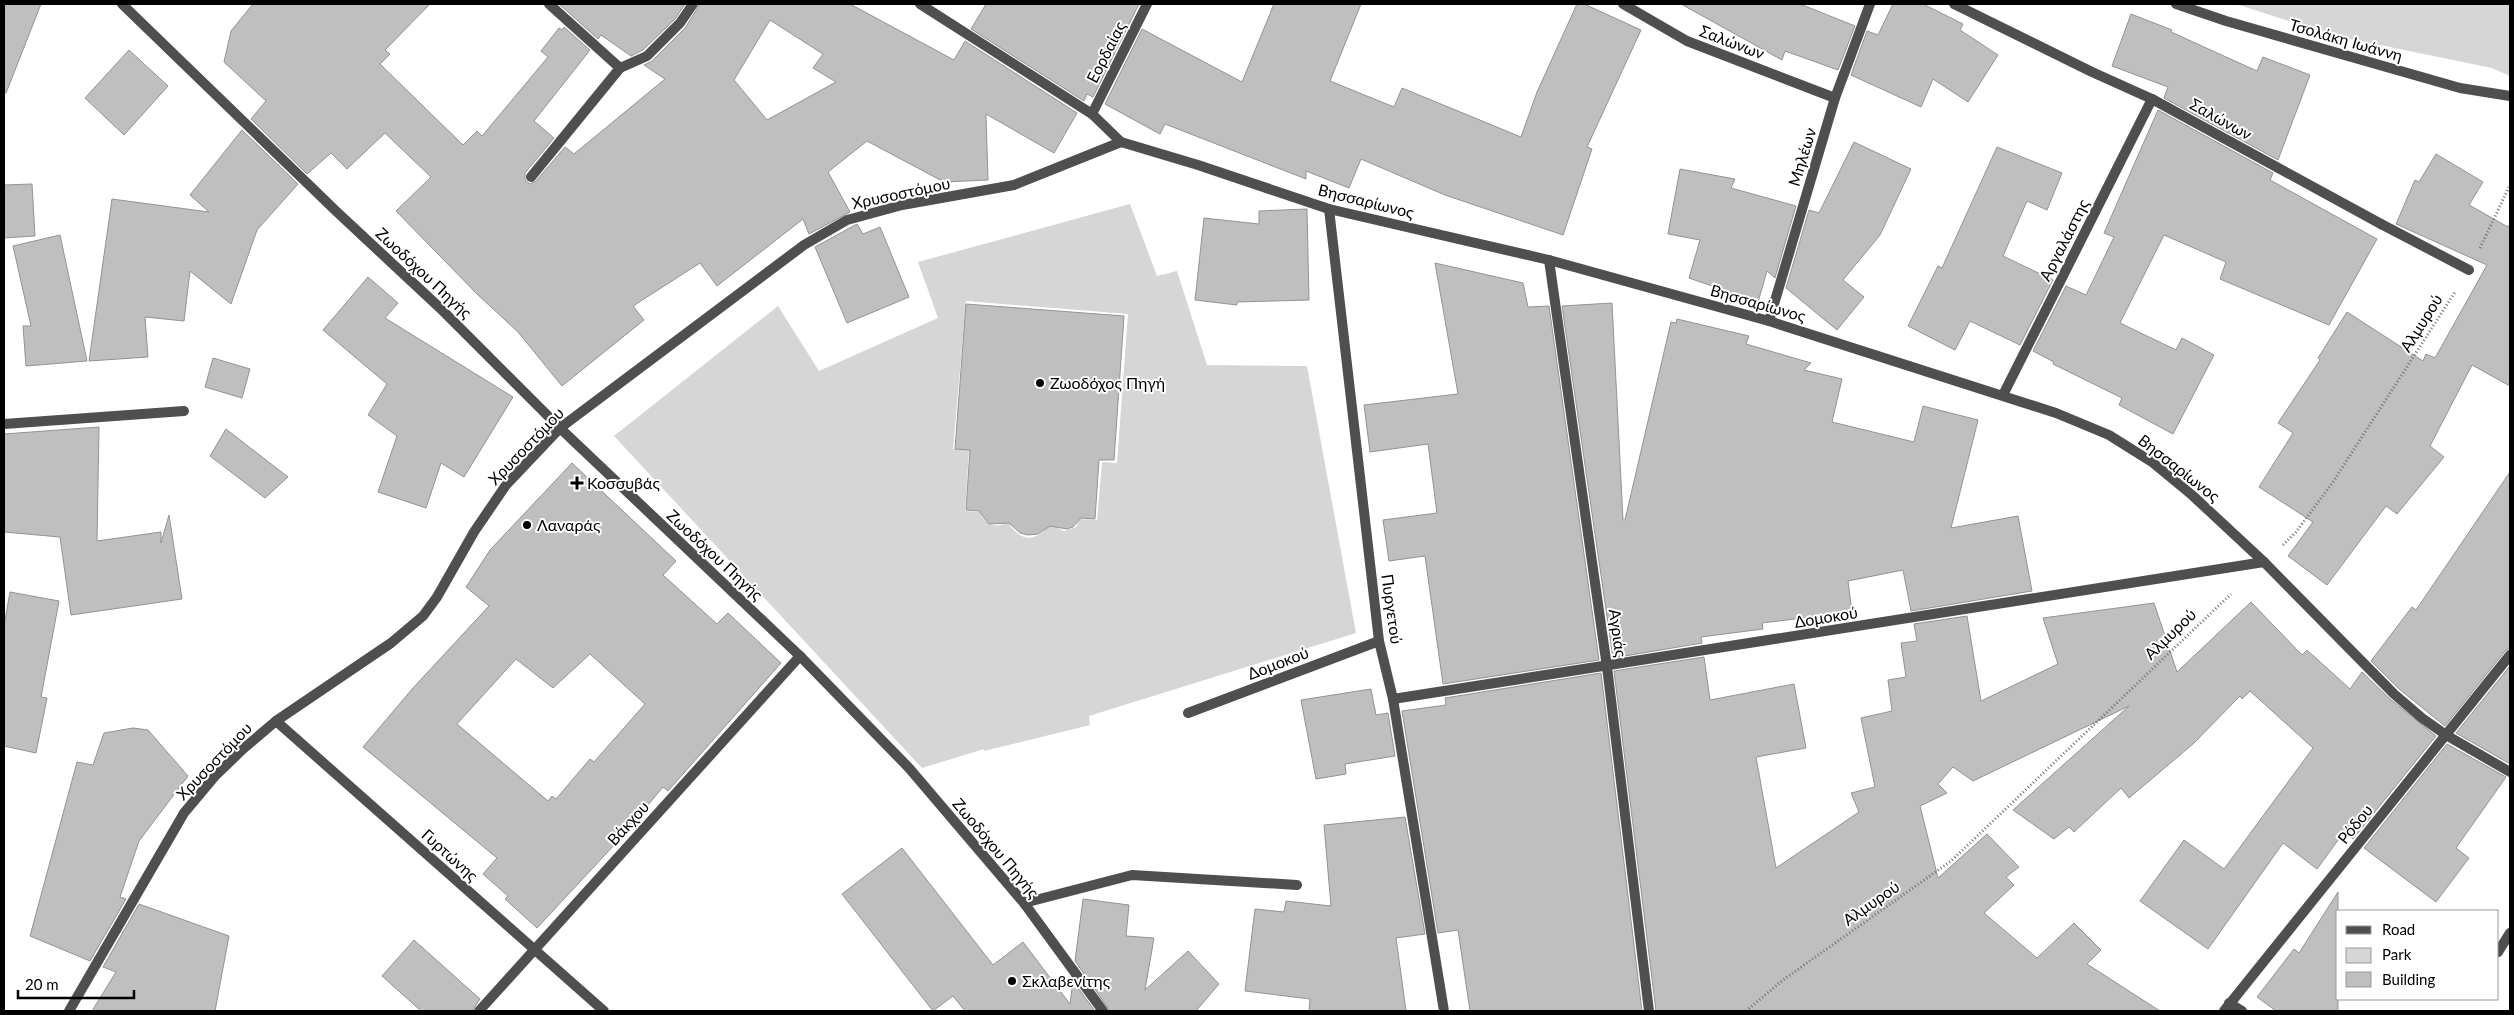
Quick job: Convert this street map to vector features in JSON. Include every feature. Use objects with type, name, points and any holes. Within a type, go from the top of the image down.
[{"type":"street","name":"Ζωοδόχου Πηγής","points":[[122,4],[337,212],[440,308],[560,428],[800,656],[909,768],[1024,903],[1103,1011]]},
{"type":"street","points":[[550,4],[620,68]]},
{"type":"street","points":[[531,177],[620,68],[647,56],[680,23],[693,4]]},
{"type":"street","name":"Βησσαρίωνος","points":[[920,4],[1092,114],[1121,142],[1198,165],[1329,209],[1549,260],[1769,321],[2003,395],[2056,413],[2109,435],[2152,462],[2192,495],[2264,562],[2394,694],[2446,735],[2510,772]]},
{"type":"street","name":"Εορδαίας","points":[[1092,114],[1147,4]]},
{"type":"street","name":"Σαλώνων","points":[[1623,4],[1687,41],[1835,98]]},
{"type":"street","name":"Μηλέων","points":[[1769,321],[1835,98],[1870,4]]},
{"type":"street","name":"Σαλώνων","points":[[1954,4],[2092,72],[2152,98],[2381,224],[2469,270]]},
{"type":"street","name":"Τσολάκη Ιωάννη","points":[[2176,4],[2226,21],[2460,88],[2510,96]]},
{"type":"street","name":"Αργαλάστης","points":[[2003,395],[2152,98]]},
{"type":"street","name":"Χρυσοστόμου","points":[[69,1011],[184,813],[242,749],[276,721],[392,643],[423,616],[437,597],[477,526],[506,485],[560,428],[804,245],[848,220],[902,205],[1014,185],[1121,142]]},
{"type":"street","name":"Πυργετού","points":[[1329,209],[1379,641],[1393,699],[1444,1011]]},
{"type":"street","name":"Αγριάς","points":[[1549,260],[1608,667],[1649,1011]]},
{"type":"street","points":[[4,424],[184,411]]},
{"type":"street","name":"Δομοκού","points":[[1393,699],[1608,667],[2264,562]]},
{"type":"street","name":"Δομοκού","points":[[1188,713],[1379,641]]},
{"type":"street","name":"Ρόδου","points":[[2227,1007],[2510,655]]},
{"type":"street","name":"Βάκχου","points":[[479,1011],[533,949],[800,656]]},
{"type":"street","name":"Γυρτώνης","points":[[276,721],[604,1011]]},
{"type":"street","points":[[1024,903],[1132,875],[1297,885]]},
{"type":"street","points":[[2499,950],[2510,933]]},
{"type":"street","points":[[2227,1007],[2242,1011]]},
{"type":"path","name":"Αλμυρού","points":[[1746,1011],[1784,980],[1951,862],[2296,532],[2333,482],[2386,403],[2469,270],[2510,185]]},
{"type":"green space","points":[[2236,4],[2510,4],[2510,76],[2492,68],[2336,36]]},
{"type":"green space","points":[[1130,204],[1157,276],[1177,271],[1207,365],[1307,366],[1356,633],[1089,716],[1090,725],[984,751],[984,749],[922,768],[614,436],[778,306],[819,371],[938,318],[918,262]],"holes":[[[966,301],[1128,314],[1117,463],[1102,462],[1097,520],[1080,519],[1076,527],[1064,531],[1050,524],[1039,535],[1028,538],[1018,533],[1008,522],[1000,525],[988,523],[980,512],[965,511],[969,450],[953,449]]]},
{"type":"building","points":[[4,4],[41,4],[6,93],[4,93]]},
{"type":"building","points":[[253,4],[430,4],[385,50],[390,54],[380,64],[463,145],[477,131],[482,136],[548,57],[541,51],[559,28],[562,30],[564,27],[590,50],[534,121],[554,138],[525,173],[525,180],[530,184],[536,181],[565,147],[574,154],[665,79],[644,65],[652,61],[685,28],[700,4],[850,4],[954,60],[965,41],[1077,113],[1054,153],[986,114],[988,180],[944,182],[867,141],[828,172],[850,212],[809,234],[803,219],[717,286],[700,263],[633,306],[644,320],[562,386],[518,332],[478,295],[396,211],[431,177],[385,133],[347,169],[331,153],[307,174],[251,119],[266,101],[224,62],[231,31]],"holes":[[[770,20],[823,54],[813,68],[836,82],[767,120],[734,80]]]},
{"type":"building","points":[[559,4],[685,4],[675,19],[643,50],[631,56],[601,35],[598,39]]},
{"type":"building","points":[[986,4],[1139,4],[1093,97],[1087,94],[1084,101],[971,29]]},
{"type":"building","points":[[1274,4],[1361,4],[1330,81],[1394,107],[1402,88],[1521,137],[1537,92],[1577,4],[1584,4],[1641,30],[1587,147],[1592,149],[1563,235],[1445,195],[1361,159],[1349,188],[1306,171],[1306,179],[1165,124],[1160,134],[1105,104],[1142,29],[1242,82]]},
{"type":"building","points":[[1681,4],[1800,4],[1855,26],[1838,70],[1785,51],[1782,60]]},
{"type":"building","points":[[1893,4],[1923,4],[1963,24],[1960,30],[1998,55],[1968,102],[1933,79],[1921,107],[1851,75],[1867,31],[1878,35]]},
{"type":"building","points":[[2131,14],[2172,30],[2171,32],[2257,71],[2263,57],[2310,75],[2278,160],[2164,98],[2168,87],[2112,66]]},
{"type":"building","points":[[129,50],[168,86],[124,135],[85,98]]},
{"type":"building","points":[[2158,110],[2273,173],[2270,180],[2377,239],[2329,325],[2220,279],[2226,262],[2164,235],[2120,323],[2176,350],[2182,338],[2214,355],[2173,434],[2119,405],[2122,398],[2053,364],[2054,362],[2033,351],[2066,286],[2086,295],[2114,237],[2104,233]]},
{"type":"building","points":[[242,130],[298,184],[257,230],[231,304],[190,271],[184,321],[145,317],[148,357],[89,361],[112,199],[209,212],[190,195]]},
{"type":"building","points":[[1854,142],[1911,169],[1880,235],[1843,280],[1864,297],[1837,330],[1786,288],[1809,210],[1819,213]]},
{"type":"building","points":[[1997,147],[2062,173],[2047,210],[2027,201],[2003,256],[2053,280],[2020,345],[1970,321],[1955,350],[1908,326],[1938,266],[1942,268]]},
{"type":"building","points":[[2436,154],[2483,182],[2469,205],[2508,227],[2510,224],[2510,386],[2472,365],[2430,446],[2444,457],[2397,514],[2386,506],[2327,585],[2288,556],[2313,522],[2259,487],[2293,433],[2278,423],[2320,360],[2318,358],[2347,312],[2423,361],[2426,354],[2435,358],[2487,265],[2396,224],[2415,180],[2419,182]]},
{"type":"building","points":[[1680,169],[1735,179],[1731,188],[1796,206],[1775,278],[1767,271],[1758,302],[1689,278],[1700,240],[1668,234]]},
{"type":"building","points":[[32,184],[35,236],[4,238],[4,185]]},
{"type":"building","points":[[1307,209],[1309,300],[1237,302],[1237,305],[1195,300],[1204,218],[1259,224],[1259,211]]},
{"type":"building","points":[[857,224],[863,234],[880,227],[909,297],[847,323],[815,247]]},
{"type":"building","points":[[60,235],[87,361],[26,366],[23,326],[31,326],[13,246]]},
{"type":"building","points":[[1435,263],[1523,283],[1528,307],[1549,306],[1599,660],[1443,684],[1425,556],[1389,561],[1383,520],[1437,513],[1428,444],[1370,452],[1364,405],[1458,394]]},
{"type":"building","points":[[368,277],[398,303],[385,318],[513,397],[464,477],[441,463],[426,508],[378,492],[397,436],[368,415],[387,384],[323,330]]},
{"type":"building","points":[[1612,303],[1623,520],[1625,520],[1671,322],[1676,323],[1677,319],[1749,336],[1746,344],[1811,363],[1804,370],[1842,379],[1832,422],[1914,442],[1923,406],[1978,420],[1951,528],[2018,516],[2032,591],[1911,611],[1903,570],[1848,581],[1852,612],[1762,623],[1763,629],[1701,637],[1702,643],[1613,658],[1562,306]]},
{"type":"building","name":"Ζωοδόχος Πηγή","points":[[966,304],[1124,316],[1114,460],[1099,460],[1095,519],[1081,518],[1073,527],[1067,529],[1050,526],[1038,534],[1028,535],[1020,533],[1009,523],[989,524],[979,511],[966,510],[970,450],[955,449]]},
{"type":"building","points":[[213,358],[250,369],[242,398],[205,387]]},
{"type":"building","points":[[99,427],[97,541],[161,532],[161,543],[169,515],[182,599],[71,615],[60,537],[4,532],[4,434]]},
{"type":"building","points":[[226,429],[288,477],[265,498],[210,456]]},
{"type":"building","points":[[572,463],[676,561],[663,575],[717,624],[728,613],[781,663],[668,791],[663,787],[617,842],[537,928],[505,899],[508,896],[483,874],[497,858],[363,747],[413,688],[489,606],[466,587],[490,550]],"holes":[[[590,654],[645,704],[594,762],[590,759],[556,799],[552,796],[548,801],[457,724],[516,659],[553,688]]]},
{"type":"building","points":[[2510,472],[2510,648],[2505,651],[2445,726],[2399,689],[2371,661],[2412,607],[2416,610]]},
{"type":"building","points":[[10,592],[59,601],[41,697],[47,698],[36,753],[4,746],[4,626]]},
{"type":"building","points":[[2251,602],[2302,655],[2307,650],[2350,689],[2362,672],[2390,699],[2436,736],[2353,839],[2344,832],[2317,869],[2283,843],[2208,949],[2140,901],[2184,840],[2224,869],[2313,748],[2250,691],[2242,699],[2240,696],[2193,744],[2129,798],[2121,788],[2074,832],[2069,827],[2054,839],[2013,810],[2129,706],[1973,781],[1953,767],[1938,784],[1947,793],[1920,806],[1938,878],[1987,834],[2019,867],[2006,877],[2014,885],[1984,913],[2037,958],[2074,923],[2101,950],[2087,964],[2160,1011],[1656,1011],[1614,671],[1704,657],[1710,700],[1794,684],[1806,748],[1756,757],[1776,868],[1859,812],[1851,793],[1875,787],[1861,718],[1892,711],[1888,680],[1906,677],[1901,643],[1917,641],[1914,624],[1967,616],[1981,701],[2058,664],[2043,618],[2154,603],[2177,672]]},
{"type":"building","points":[[2510,666],[2510,764],[2456,733]]},
{"type":"building","points":[[1601,673],[1642,1011],[1470,1011],[1458,930],[1438,933],[1402,711],[1446,705],[1445,698]]},
{"type":"building","points":[[1371,689],[1376,715],[1388,713],[1395,756],[1345,764],[1346,774],[1316,779],[1301,700]]},
{"type":"building","points":[[133,728],[148,730],[188,776],[139,841],[120,897],[126,899],[90,961],[30,936],[77,762],[93,765],[104,733]]},
{"type":"building","points":[[2447,744],[2506,777],[2456,848],[2469,858],[2436,902],[2364,848]]},
{"type":"building","points":[[1405,817],[1425,934],[1396,938],[1406,1011],[1309,1011],[1310,999],[1245,991],[1255,909],[1284,912],[1286,901],[1331,906],[1324,825]]},
{"type":"building","points":[[902,848],[993,965],[1023,942],[1070,1004],[1073,981],[1095,1011],[965,1011],[953,996],[933,1011],[842,894]]},
{"type":"building","points":[[2338,892],[2338,910],[2336,910],[2336,1000],[2338,1000],[2338,1011],[2276,1011],[2257,997],[2294,949],[2299,953]]},
{"type":"building","points":[[1083,899],[1129,905],[1126,936],[1154,938],[1145,990],[1188,951],[1219,984],[1196,1011],[1110,1011],[1075,961]]},
{"type":"building","points":[[139,904],[229,936],[215,1011],[92,1011],[116,972],[103,967]]},
{"type":"building","points":[[414,940],[480,999],[472,1011],[421,1011],[382,976]]},
{"type":"place","name":"Ζωοδόχος Πηγή","points":[[1040,383]]},
{"type":"place","name":"Κοσσυβάς","points":[[577,483]]},
{"type":"place","name":"Λαναράς","points":[[527,525]]},
{"type":"place","name":"Σκλαβενίτης","points":[[1012,981]]}]
